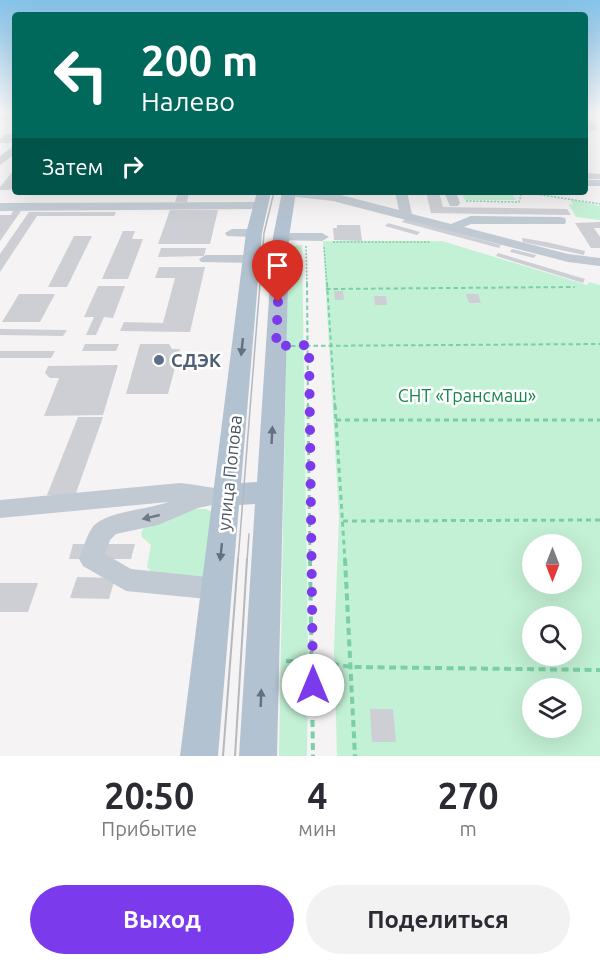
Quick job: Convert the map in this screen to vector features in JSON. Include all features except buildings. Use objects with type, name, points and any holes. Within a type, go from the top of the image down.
[{"type":"main road","name":"улица Попова","points":[[258,756],[281,237],[288,195]]},
{"type":"main road","name":"улица Попова","points":[[199,756],[251,259],[262,199]]},
{"type":"main road","points":[[227,494],[269,494]]},
{"type":"street","points":[[1,160],[12,150]]},
{"type":"street","points":[[16,195],[12,200],[153,195]]},
{"type":"street","points":[[315,195],[333,197],[406,215],[568,258],[600,262]]},
{"type":"street","points":[[402,195],[406,215]]},
{"type":"street","points":[[0,207],[262,199]]},
{"type":"street","points":[[453,228],[462,222],[471,220],[560,221]]},
{"type":"street","points":[[232,233],[254,233]]},
{"type":"street","points":[[281,237],[322,237]]},
{"type":"street","points":[[206,259],[251,259]]},
{"type":"street","points":[[0,509],[180,492],[227,494]]},
{"type":"street","points":[[216,589],[126,580],[91,559],[95,544],[109,525],[158,516],[195,500],[227,494]]},
{"type":"path","points":[[456,199],[519,202],[522,195]]},
{"type":"path","points":[[542,195],[600,204]]},
{"type":"path","points":[[306,237],[313,756]]},
{"type":"path","points":[[355,756],[344,521],[323,242],[430,242]]},
{"type":"path","points":[[326,289],[575,286]]},
{"type":"path","points":[[276,346],[600,344]]},
{"type":"path","points":[[336,420],[600,420]]},
{"type":"path","points":[[344,521],[600,520]]},
{"type":"path","points":[[262,661],[313,661],[352,667],[600,670]]},
{"type":"green space","points":[[462,195],[513,195],[516,200],[465,200]]},
{"type":"green space","points":[[570,199],[600,206],[600,220],[576,217],[569,205],[573,204]]},
{"type":"green space","name":"СНТ «Трансмаш»","points":[[323,241],[442,241],[587,285],[589,282],[600,285],[600,756],[337,756],[334,649],[339,517]]},
{"type":"green space","points":[[302,245],[308,651],[307,756],[279,756],[288,246]]},
{"type":"green space","points":[[187,509],[206,509],[212,512],[204,579],[153,573],[147,567],[151,545],[141,533],[146,524]]},
{"type":"tram line","points":[[238,561],[264,233],[273,195]]},
{"type":"tram line","points":[[247,561],[249,534]]},
{"type":"tram line","points":[[223,756],[238,559]]},
{"type":"tram line","points":[[235,756],[247,559]]},
{"type":"place","name":"СДЭК","points":[[159,360]]},
{"type":"route","points":[[278,302],[276,346],[309,345],[313,685]]}]
